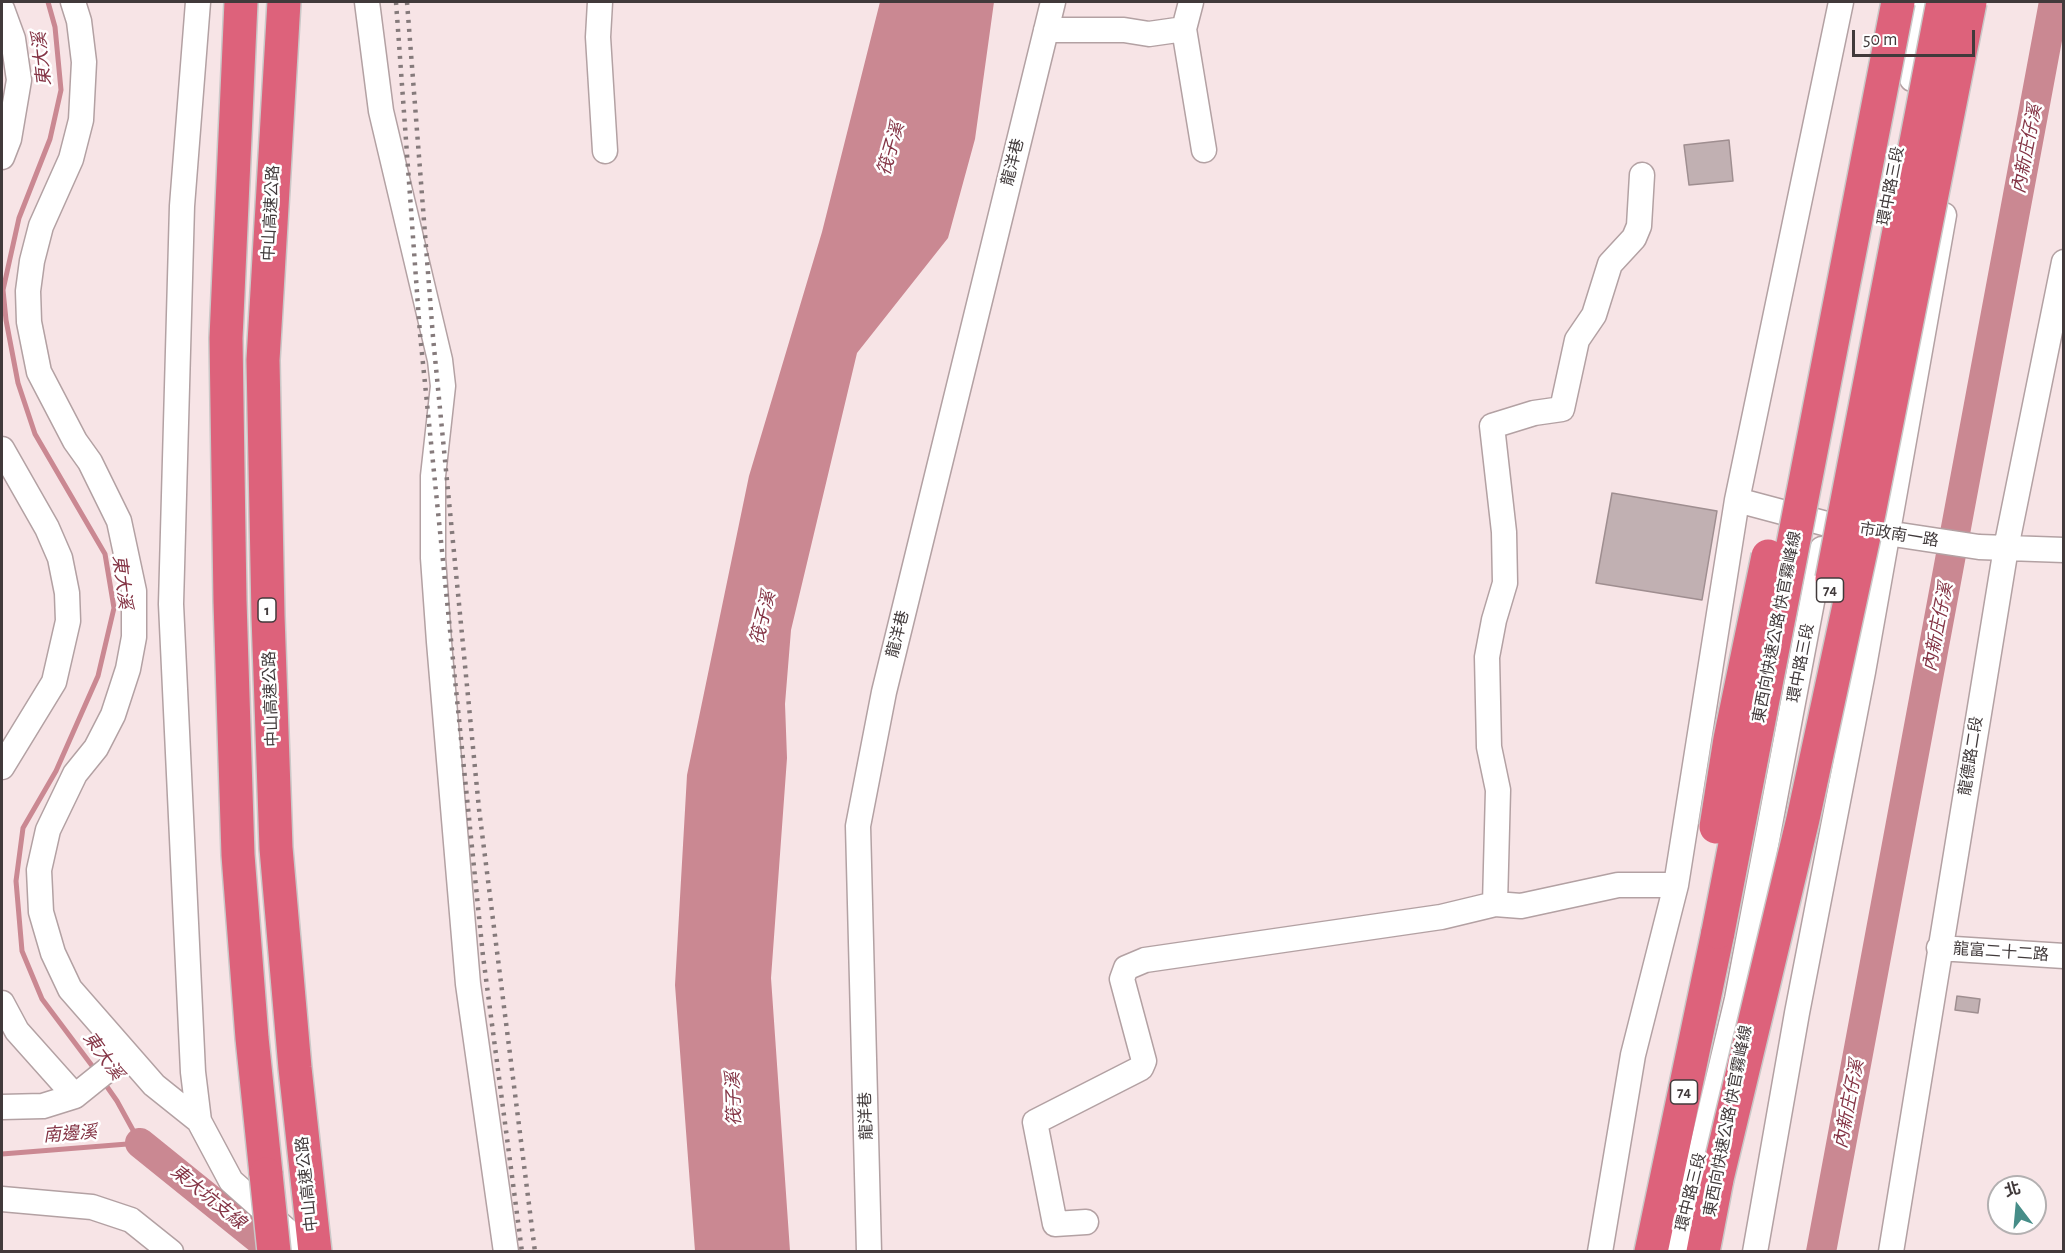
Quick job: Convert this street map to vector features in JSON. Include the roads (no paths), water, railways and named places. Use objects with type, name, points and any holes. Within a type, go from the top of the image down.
[{"type":"highway","points":[[241,2],[226,339],[230,589],[238,855],[252,1038],[274,1251]]},
{"type":"highway","name":"中山高速公路","points":[[284,2],[263,360],[268,628],[276,848],[295,1068],[310,1218],[325,1248]]},
{"type":"highway","points":[[1718,932],[1712,854],[1730,739],[1873,47],[1877,2]]},
{"type":"highway","name":"東西向快速公路 快官霧峰線","points":[[1651,1251],[1718,932],[1898,2]]},
{"type":"highway","name":"東西向快速公路 快官霧峰線","points":[[1703,1251],[1943,2]]},
{"type":"highway","points":[[1717,1179],[1794,864],[1869,513],[1970,2]]},
{"type":"highway","points":[[295,1068],[324,1168],[325,1248]]},
{"type":"street","points":[[72,2],[79,21],[84,62],[82,108],[71,159],[41,226],[32,261],[28,291],[29,322],[39,372],[71,433],[90,462],[119,521],[134,591],[134,637],[128,669],[113,715],[96,748],[75,774],[62,797],[48,831],[39,870],[44,923],[53,953],[70,988],[154,1085],[199,1121]]},
{"type":"street","points":[[198,2],[182,218],[171,604],[193,1072],[199,1121],[231,1180],[325,1248]]},
{"type":"street","points":[[367,2],[381,111],[440,360],[443,386],[433,476],[433,558],[438,630],[468,984],[506,1251]]},
{"type":"street","points":[[600,2],[598,37],[605,151]]},
{"type":"street","name":"龍洋巷","points":[[869,1251],[857,880],[858,826],[884,692],[1053,2]]},
{"type":"street","points":[[1191,2],[1184,29],[1204,150]]},
{"type":"street","points":[[1600,1251],[1633,1055],[1676,885],[1737,500],[1841,2]]},
{"type":"street","name":"環中路三段","points":[[1677,1251],[1737,999],[1913,2]]},
{"type":"street","name":"環中路三段","points":[[1664,1251],[1820,523],[1926,2]]},
{"type":"street","points":[[1755,1251],[1899,535],[1982,2]]},
{"type":"street","points":[[2,9],[13,39],[19,80],[12,128],[2,157]]},
{"type":"street","points":[[1046,30],[1124,30],[1149,34],[1184,29]]},
{"type":"street","points":[[1495,904],[1498,790],[1489,747],[1487,657],[1494,620],[1505,583],[1504,532],[1492,426],[1534,413],[1562,409],[1577,340],[1594,315],[1610,264],[1634,238],[1639,226],[1642,175]]},
{"type":"street","name":"龍德路二段","points":[[1891,1251],[2006,548],[2064,262]]},
{"type":"street","points":[[2,449],[48,528],[60,558],[67,593],[68,621],[54,682],[2,767]]},
{"type":"street","name":"市政南一路","points":[[1737,500],[1820,523],[1979,547],[2064,550]]},
{"type":"street","points":[[1086,1222],[1055,1224],[1035,1122],[1141,1068],[1144,1061],[1122,978],[1126,968],[1145,960],[1441,917],[1495,904],[1521,906],[1618,885],[1676,885]]},
{"type":"street","name":"龍富二十二路","points":[[1939,948],[2064,956]]},
{"type":"street","points":[[2,1003],[17,1031],[75,1096]]},
{"type":"street","points":[[2,1107],[44,1106],[75,1096],[126,1055]]},
{"type":"street","points":[[2,1199],[92,1206],[131,1220],[171,1251]]},
{"type":"water","name":"筏子溪","points":[[880,2],[994,2],[975,139],[948,238],[857,353],[791,630],[785,704],[787,758],[771,978],[790,1251],[695,1251],[675,985],[687,775],[749,476],[822,232]]},
{"type":"waterway","name":"東大溪","points":[[48,2],[55,27],[61,90],[50,139],[19,218],[3,290],[6,320],[18,383],[35,434],[105,554],[114,608],[98,676],[56,771],[23,828],[16,881],[22,951],[42,999],[96,1071]]},
{"type":"waterway","name":"內新庄仔溪","points":[[1821,1252],[2054,2]]},
{"type":"waterway","name":"南邊溪","points":[[2,1154],[140,1143],[103,1081]]},
{"type":"waterway","name":"東大坑支線","points":[[140,1143],[275,1252]]},
{"type":"railway","points":[[396,2],[420,334],[483,956],[522,1252]]},
{"type":"railway","points":[[407,2],[433,337],[479,809],[535,1252]]}]
